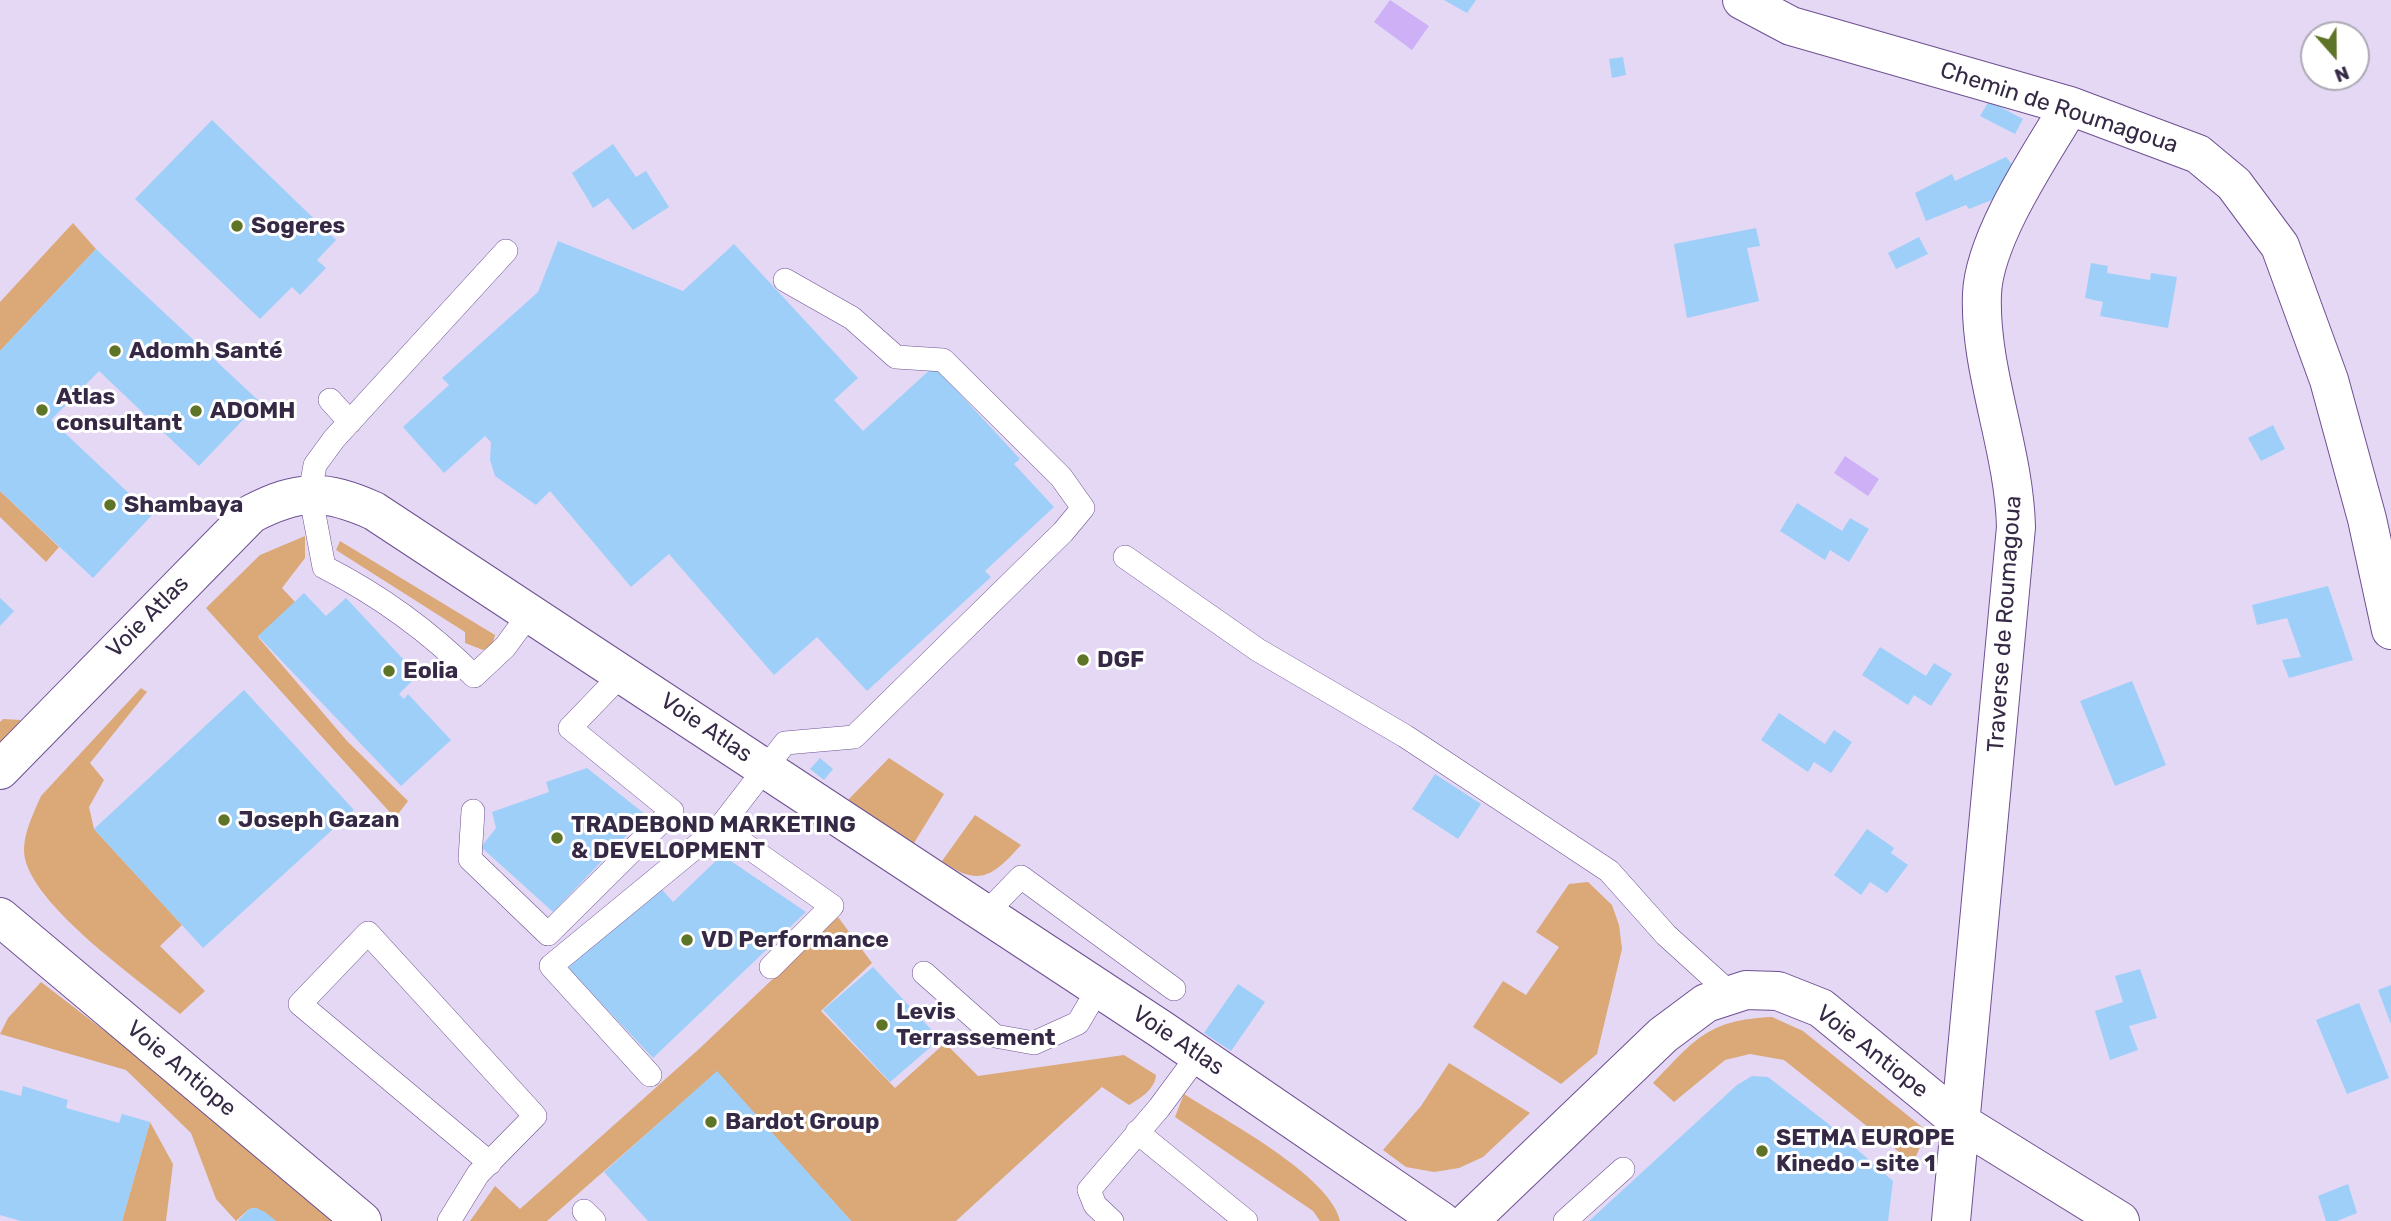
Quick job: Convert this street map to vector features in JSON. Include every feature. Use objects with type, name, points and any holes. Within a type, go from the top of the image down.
[{"type":"street","name":"Chemin de Roumagoua","points":[[1742,0],[1791,26],[2070,106],[2198,154],[2234,184],[2280,246],[2329,380],[2367,519],[2391,630]]},
{"type":"street","name":"Traverse de Roumagoua","points":[[1951,1221],[2016,527],[2015,486],[1984,336],[1982,292],[1998,233],[2031,170],[2070,106]]},
{"type":"street","name":"Voie Atlas","points":[[0,770],[223,527],[284,497],[310,493],[343,497],[374,511],[623,673],[1199,1054],[1441,1221]]},
{"type":"street","name":"Voie Antiope","points":[[0,917],[362,1221]]},
{"type":"street","name":"Voie Antiope","points":[[1469,1221],[1663,1035],[1706,1003],[1746,990],[1778,991],[1821,1008],[1960,1122],[2120,1221]]},
{"type":"lane","points":[[506,251],[350,422],[315,465],[310,493],[324,567],[372,591],[437,639],[474,676],[505,647],[530,613]]},
{"type":"lane","points":[[650,1075],[551,966],[720,827],[785,743],[854,737],[1063,532],[1083,508],[1061,477],[943,360],[896,357],[852,318],[785,280]]},
{"type":"lane","points":[[330,400],[350,422]]},
{"type":"lane","points":[[1125,557],[1258,650],[1405,736],[1609,871],[1666,935],[1731,995]]},
{"type":"lane","points":[[473,811],[470,859],[548,934],[672,811],[570,728],[623,673]]},
{"type":"lane","points":[[720,827],[832,906],[771,967]]},
{"type":"lane","points":[[986,913],[1021,877],[1174,989]]},
{"type":"lane","points":[[449,1221],[478,1174],[489,1163],[535,1116],[368,933],[300,1004],[489,1163]]},
{"type":"lane","points":[[924,973],[995,1036],[1034,1043],[1078,1023],[1098,989]]},
{"type":"lane","points":[[1112,1221],[1095,1205],[1089,1190],[1199,1054]]},
{"type":"lane","points":[[1137,1132],[1246,1221]]},
{"type":"lane","points":[[1565,1221],[1623,1169]]},
{"type":"shaded area","points":[[1390,0],[1429,26],[1412,50],[1374,22]]},
{"type":"shaded area","points":[[73,223],[96,249],[0,351],[0,302]]},
{"type":"shaded area","points":[[1845,456],[1879,479],[1868,496],[1834,473]]},
{"type":"shaded area","points":[[0,491],[59,547],[46,562],[0,517]]},
{"type":"shaded area","points":[[305,536],[305,558],[282,588],[295,602],[258,637],[347,741],[408,801],[395,818],[206,608],[260,555]]},
{"type":"shaded area","points":[[340,541],[495,635],[492,646],[483,650],[465,643],[465,632],[336,550]]},
{"type":"shaded area","points":[[141,688],[147,692],[90,763],[104,780],[89,807],[94,829],[182,925],[160,946],[205,991],[180,1014],[113,961],[62,914],[42,891],[28,868],[24,848],[28,828],[41,796]]},
{"type":"shaded area","points":[[3,719],[21,720],[0,744],[0,722]]},
{"type":"shaded area","points":[[889,758],[944,794],[914,843],[848,800]]},
{"type":"shaded area","points":[[975,815],[1021,845],[993,871],[976,876],[966,874],[942,861]]},
{"type":"shaded area","points":[[1588,882],[1612,905],[1619,925],[1622,949],[1597,1054],[1561,1084],[1473,1027],[1503,981],[1526,995],[1559,947],[1536,932],[1569,884]]},
{"type":"shaded area","points":[[838,917],[872,963],[821,1011],[895,1088],[945,1043],[978,1076],[1124,1055],[1156,1075],[1153,1085],[1129,1105],[1102,1087],[956,1221],[851,1221],[717,1072],[547,1221],[470,1221],[495,1186],[520,1209],[699,1049]]},
{"type":"shaded area","points":[[41,982],[209,1111],[340,1221],[276,1221],[256,1208],[249,1209],[236,1221],[216,1199],[191,1133],[126,1070],[0,1034],[8,1018]]},
{"type":"shaded area","points":[[1772,1017],[1803,1031],[1927,1131],[1913,1163],[1784,1060],[1750,1054],[1725,1060],[1674,1102],[1653,1083],[1704,1035],[1732,1022]]},
{"type":"shaded area","points":[[1449,1063],[1530,1113],[1483,1157],[1459,1168],[1434,1172],[1406,1167],[1383,1150],[1421,1106]]},
{"type":"shaded area","points":[[1184,1094],[1297,1167],[1332,1203],[1340,1221],[1320,1221],[1313,1211],[1175,1117]]},
{"type":"shaded area","points":[[150,1122],[173,1164],[166,1221],[122,1221]]},
{"type":"building","points":[[1444,0],[1476,0],[1467,13]]},
{"type":"building","points":[[1623,57],[1626,75],[1612,78],[1609,59]]},
{"type":"building","points":[[1989,101],[2023,119],[2015,134],[1980,116]]},
{"type":"building","points":[[212,120],[336,240],[317,260],[326,268],[300,295],[292,287],[260,319],[135,199]]},
{"type":"building","points":[[613,144],[636,177],[646,171],[669,207],[633,230],[608,198],[593,208],[572,173]]},
{"type":"building","points":[[2006,157],[2015,168],[1999,197],[1969,209],[1966,205],[1926,221],[1915,193],[1952,174],[1955,181]]},
{"type":"building","points":[[1756,228],[1760,246],[1747,248],[1759,301],[1687,318],[1674,244]]},
{"type":"building","points":[[1919,237],[1928,254],[1896,269],[1888,253]]},
{"type":"building","points":[[558,241],[683,291],[734,244],[858,378],[834,400],[863,431],[934,366],[1020,459],[1014,464],[1054,507],[985,571],[991,577],[867,691],[817,637],[774,675],[669,554],[631,587],[550,491],[536,505],[495,476],[490,460],[491,442],[485,436],[444,473],[403,427],[449,385],[442,378],[538,292]]},
{"type":"building","name":"ADOMH","points":[[96,249],[260,402],[199,466],[99,371],[51,420],[152,515],[93,578],[0,491],[0,351]]},
{"type":"building","points":[[2091,263],[2108,266],[2107,273],[2150,280],[2151,273],[2177,277],[2168,328],[2100,316],[2103,302],[2085,298]]},
{"type":"building","points":[[2273,425],[2285,449],[2261,461],[2248,438]]},
{"type":"building","points":[[1797,503],[1842,531],[1850,518],[1869,529],[1849,562],[1830,550],[1825,560],[1780,531]]},
{"type":"building","points":[[2328,586],[2353,660],[2289,678],[2282,660],[2301,657],[2287,618],[2257,625],[2252,605]]},
{"type":"building","points":[[304,593],[326,616],[346,598],[418,675],[399,694],[404,699],[408,694],[451,740],[401,786],[258,636]]},
{"type":"building","points":[[0,598],[14,611],[0,626]]},
{"type":"building","points":[[1880,647],[1926,676],[1934,663],[1952,674],[1931,706],[1914,695],[1908,705],[1862,675]]},
{"type":"building","points":[[2132,681],[2166,765],[2115,786],[2080,701]]},
{"type":"building","name":"Joseph Gazan","points":[[244,690],[354,810],[203,948],[94,829]]},
{"type":"building","points":[[1779,713],[1825,744],[1834,730],[1852,742],[1831,773],[1814,762],[1808,772],[1761,740]]},
{"type":"building","points":[[820,758],[833,769],[824,780],[810,769]]},
{"type":"building","name":"TRADEBOND MARKETING & DEVELOPMENT","points":[[587,768],[646,815],[553,912],[481,847],[496,828],[492,812],[549,792],[546,782]]},
{"type":"building","points":[[1435,774],[1481,804],[1458,839],[1412,809]]},
{"type":"building","points":[[1867,829],[1894,848],[1891,853],[1908,865],[1887,893],[1870,882],[1861,895],[1834,875]]},
{"type":"building","name":"VD Performance","points":[[722,855],[806,912],[653,1058],[568,968],[658,885],[673,902]]},
{"type":"building","name":"Levis Terrassement","points":[[873,967],[940,1039],[890,1082],[823,1010]]},
{"type":"building","points":[[2140,969],[2157,1018],[2129,1026],[2138,1050],[2110,1060],[2095,1011],[2123,1002],[2115,976]]},
{"type":"building","points":[[1238,984],[1265,1002],[1231,1051],[1204,1033]]},
{"type":"building","points":[[2391,985],[2391,1024],[2378,990]]},
{"type":"building","points":[[2359,1003],[2389,1078],[2347,1094],[2316,1020]]},
{"type":"building","name":"Bardot Group","points":[[717,1071],[851,1221],[648,1221],[604,1172]]},
{"type":"building","name":"SETMA EUROPE Kinedo - site 1","points":[[1752,1076],[1768,1077],[1826,1122],[1893,1181],[1888,1221],[1589,1221],[1737,1085]]},
{"type":"building","points":[[23,1086],[68,1100],[66,1108],[119,1123],[122,1114],[150,1122],[122,1221],[21,1221],[0,1215],[0,1090],[21,1096]]},
{"type":"building","points":[[2348,1184],[2357,1213],[2337,1221],[2326,1221],[2318,1196]]},
{"type":"building","points":[[256,1208],[276,1221],[238,1221],[249,1209]]},
{"type":"place","name":"Sogeres","points":[[237,226]]},
{"type":"place","name":"Adomh Santé","points":[[115,351]]},
{"type":"place","name":"Atlas consultant","points":[[42,410]]},
{"type":"place","name":"ADOMH","points":[[196,411]]},
{"type":"place","name":"Shambaya","points":[[110,505]]},
{"type":"place","name":"DGF","points":[[1083,660]]},
{"type":"place","name":"Eolia","points":[[389,671]]},
{"type":"place","name":"Joseph Gazan","points":[[224,820]]},
{"type":"place","name":"TRADEBOND MARKETING & DEVELOPMENT","points":[[557,838]]},
{"type":"place","name":"VD Performance","points":[[687,940]]},
{"type":"place","name":"Levis Terrassement","points":[[882,1025]]},
{"type":"place","name":"Bardot Group","points":[[711,1122]]},
{"type":"place","name":"SETMA EUROPE Kinedo - site 1","points":[[1762,1151]]}]
